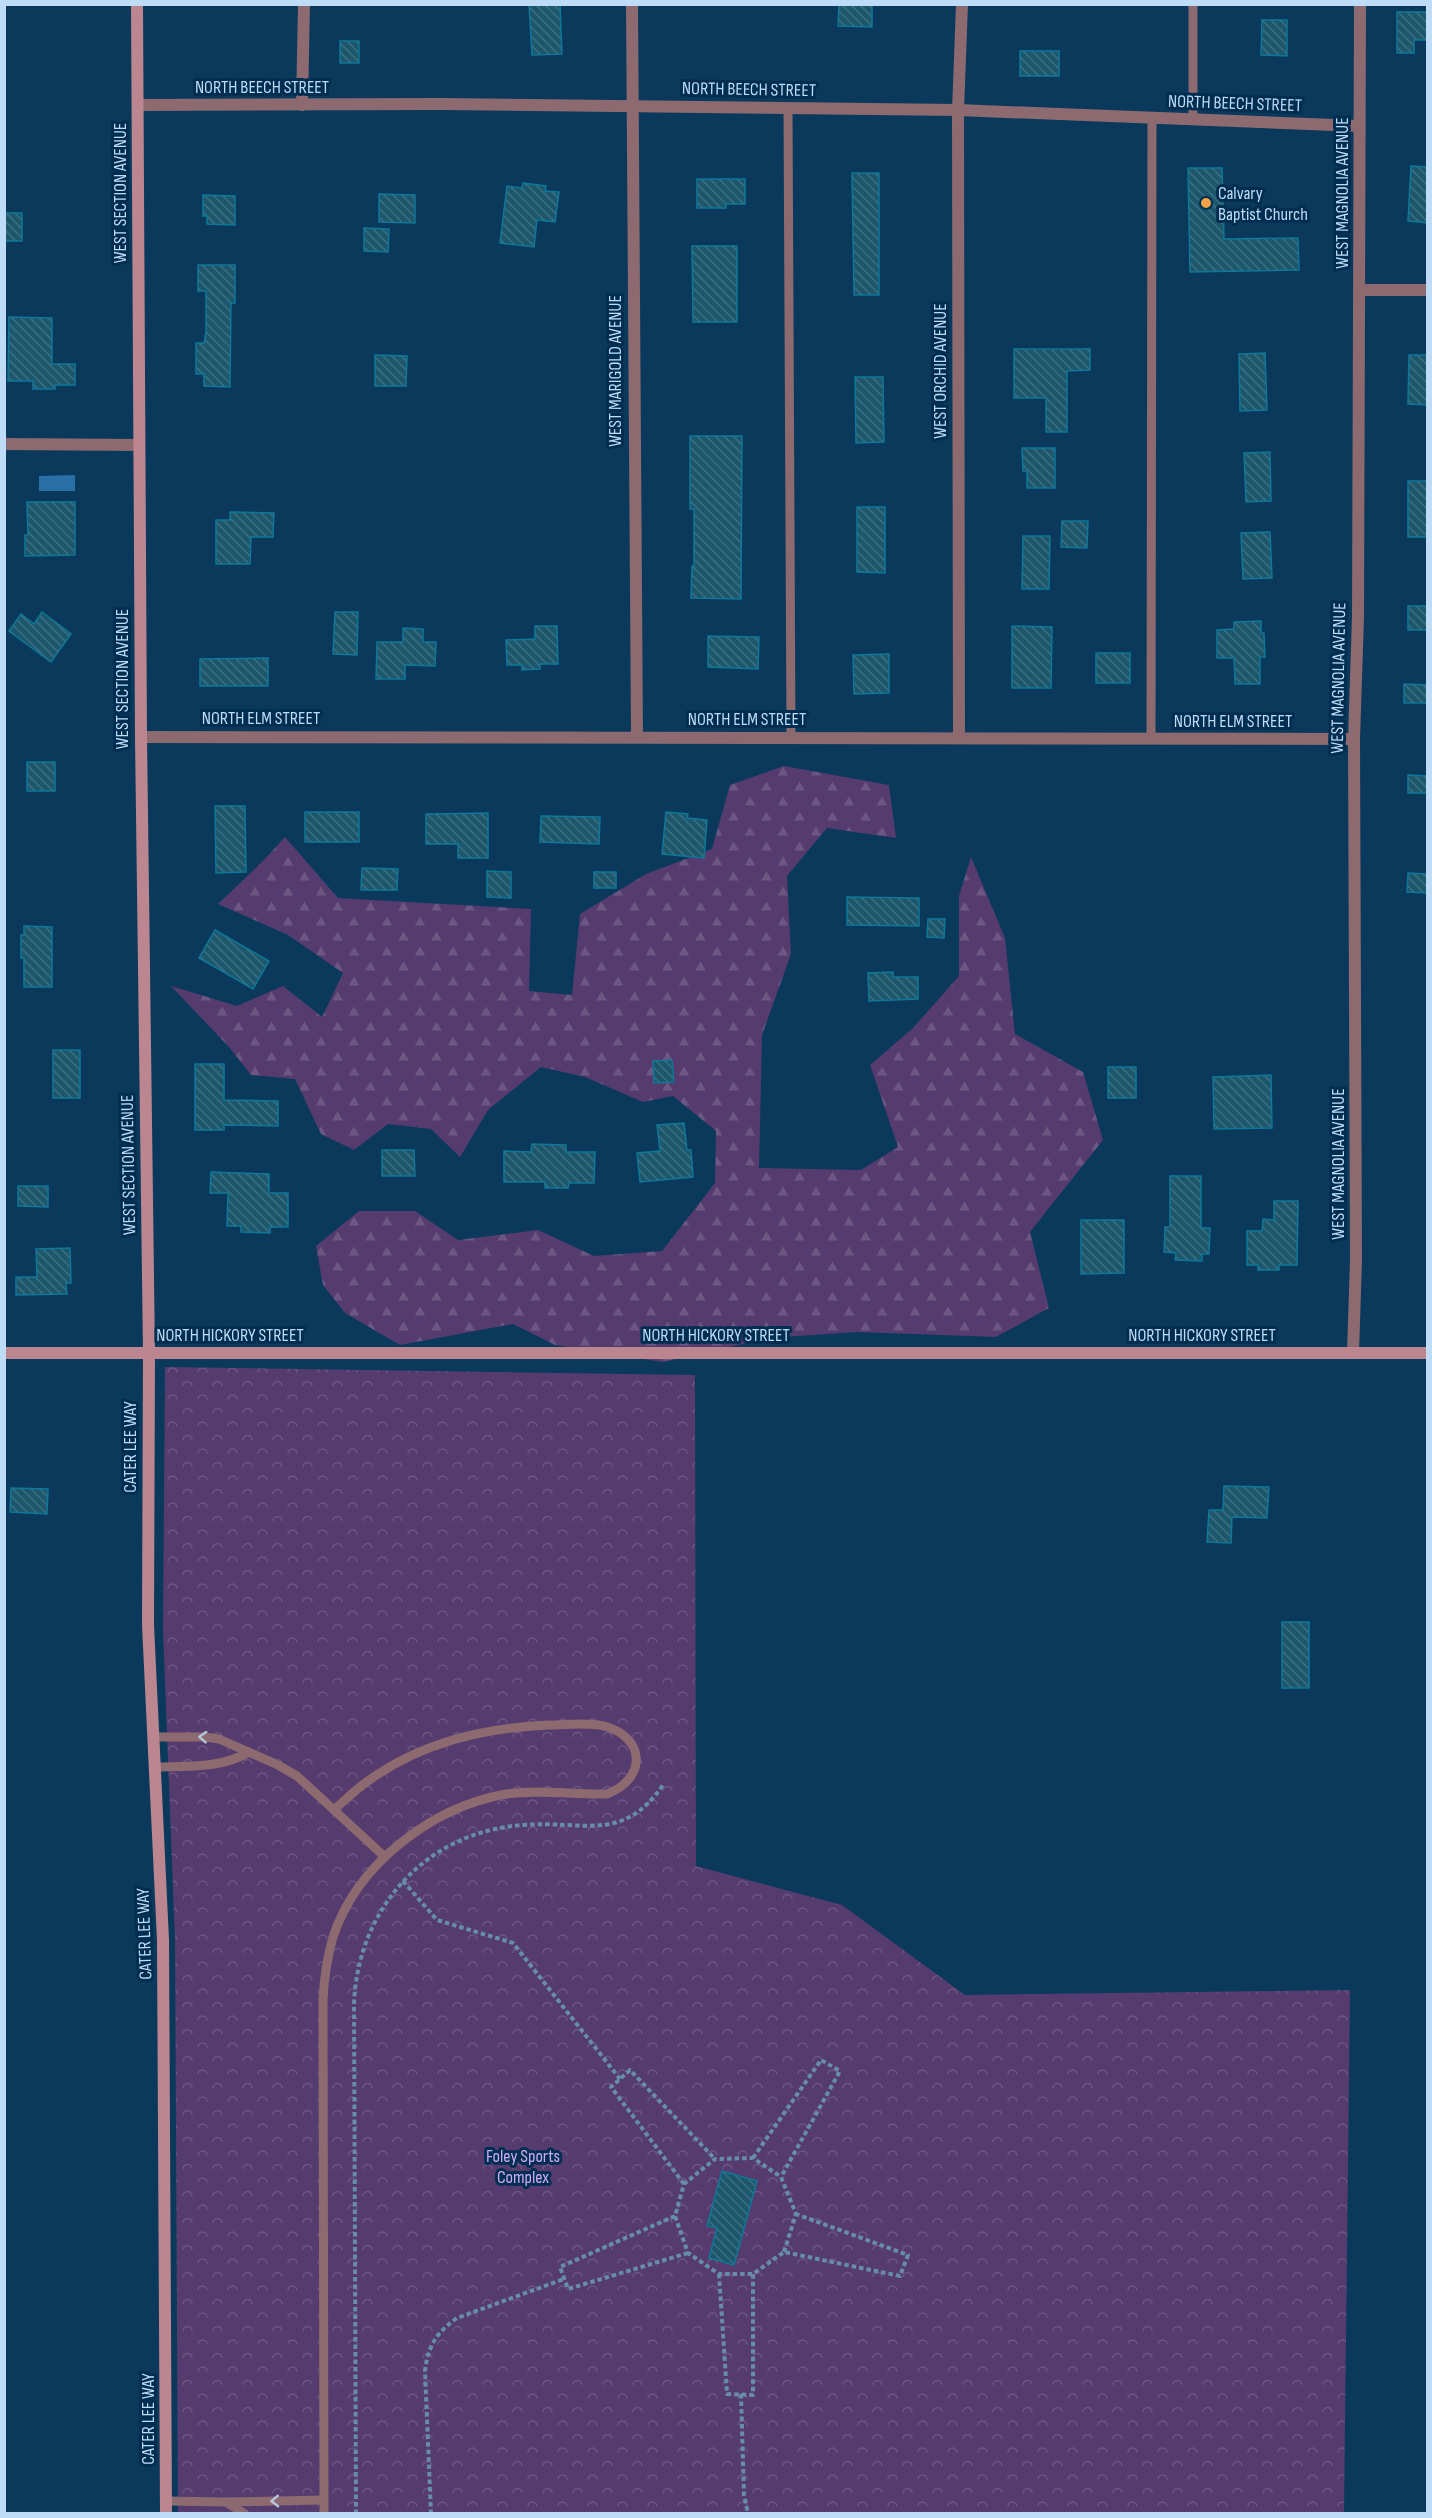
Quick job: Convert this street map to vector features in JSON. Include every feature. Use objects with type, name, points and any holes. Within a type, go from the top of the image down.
[{"type":"street","name":"WEST SECTION AVENUE","points":[[137,4],[141,737],[149,1353]]},
{"type":"street","points":[[302,105],[303,4]]},
{"type":"street","name":"WEST MARIGOLD AVENUE","points":[[632,4],[637,737]]},
{"type":"street","name":"WEST ORCHID AVENUE","points":[[958,738],[958,110],[962,4]]},
{"type":"street","name":"WEST MAGNOLIA AVENUE","points":[[1353,1353],[1356,1260],[1354,739],[1358,617],[1360,4]]},
{"type":"street","name":"NORTH BEECH STREET","points":[[138,105],[633,106],[958,110],[1359,126]]},
{"type":"street","points":[[1360,290],[1428,290]]},
{"type":"street","points":[[4,444],[139,445]]},
{"type":"street","name":"NORTH ELM STREET","points":[[141,737],[1354,739]]},
{"type":"street","name":"NORTH HICKORY STREET","points":[[4,1353],[1428,1353]]},
{"type":"street","name":"CATER LEE WAY","points":[[149,1353],[147,1625],[164,1940],[166,2507]]},
{"type":"lane","points":[[1192,119],[1193,4]]},
{"type":"lane","points":[[788,108],[790,737]]},
{"type":"lane","points":[[1151,738],[1152,118]]},
{"type":"lane","points":[[324,2514],[322,2042],[325,1969],[334,1936],[347,1906],[366,1878],[385,1857],[401,1842],[455,1809],[508,1794],[607,1794],[622,1789],[631,1777],[637,1762],[633,1746],[621,1732],[601,1725],[524,1726],[491,1730],[459,1737],[399,1762],[369,1780],[334,1810]]},
{"type":"lane","points":[[153,1737],[212,1738],[235,1744],[297,1776],[385,1857]]},
{"type":"lane","points":[[155,1767],[219,1765],[234,1761],[249,1752]]},
{"type":"lane","points":[[166,2507],[226,2502],[323,2500]]},
{"type":"lane","points":[[226,2502],[245,2514]]},
{"type":"path","points":[[356,2514],[355,1984],[366,1939],[376,1918],[403,1881],[423,1862],[442,1850],[483,1831],[525,1824],[599,1826],[620,1823],[636,1815],[651,1802],[663,1785]]},
{"type":"path","points":[[403,1881],[437,1920],[513,1943],[620,2079]]},
{"type":"path","points":[[753,2158],[821,2060],[840,2071],[781,2177]]},
{"type":"path","points":[[684,2184],[611,2087],[630,2070],[714,2159]]},
{"type":"path","points":[[753,2158],[781,2177],[795,2214],[784,2252],[753,2274],[719,2274],[688,2253],[675,2216],[684,2184],[714,2159],[753,2158]]},
{"type":"path","points":[[784,2252],[900,2276],[908,2255],[795,2214]]},
{"type":"path","points":[[675,2216],[560,2268],[568,2289],[688,2253]]},
{"type":"path","points":[[719,2274],[727,2394],[753,2395],[753,2274]]},
{"type":"path","points":[[431,2514],[425,2371],[432,2341],[444,2327],[457,2318],[564,2279]]},
{"type":"path","points":[[741,2394],[744,2495],[748,2514]]},
{"type":"green space","points":[[784,766],[889,785],[896,838],[827,828],[787,876],[791,954],[762,1035],[759,1168],[861,1170],[898,1147],[870,1065],[913,1028],[959,976],[959,896],[971,857],[1005,938],[1015,1034],[1083,1072],[1103,1140],[1030,1232],[1049,1308],[996,1337],[857,1332],[768,1338],[663,1362],[555,1345],[513,1324],[400,1345],[345,1313],[323,1285],[316,1246],[359,1211],[415,1211],[458,1240],[538,1230],[594,1256],[662,1251],[715,1183],[716,1131],[673,1096],[643,1102],[585,1077],[541,1067],[488,1110],[460,1157],[431,1129],[388,1124],[354,1150],[321,1134],[295,1079],[251,1075],[229,1047],[171,986],[237,1006],[283,986],[322,1017],[343,973],[288,935],[218,904],[285,837],[338,898],[531,909],[529,991],[572,995],[580,914],[646,874],[712,849],[730,785]]},
{"type":"green space","name":"Foley Sports Complex","points":[[165,1367],[695,1375],[696,1866],[842,1905],[965,1995],[1350,1990],[1344,2513],[178,2513],[175,1941],[163,1630]]},
{"type":"water","points":[[75,475],[75,491],[39,491],[39,476]]},
{"type":"building","points":[[529,4],[560,4],[562,54],[532,55]]},
{"type":"building","points":[[839,4],[872,4],[872,27],[838,26]]},
{"type":"building","points":[[1397,12],[1428,12],[1428,40],[1414,40],[1414,53],[1397,53]]},
{"type":"building","points":[[1262,20],[1287,20],[1287,56],[1261,55]]},
{"type":"building","points":[[340,41],[359,41],[359,63],[340,63]]},
{"type":"building","points":[[1020,51],[1059,51],[1059,76],[1020,76]]},
{"type":"building","points":[[1411,166],[1428,167],[1428,223],[1408,221]]},
{"type":"building","name":"Calvary Baptist Church","points":[[1188,168],[1222,168],[1224,239],[1298,238],[1299,270],[1190,272]]},
{"type":"building","points":[[852,173],[879,173],[879,295],[854,295]]},
{"type":"building","points":[[697,179],[745,179],[745,204],[726,204],[726,208],[697,208]]},
{"type":"building","points":[[523,183],[546,186],[545,191],[559,192],[555,222],[537,220],[534,247],[500,243],[507,186],[522,188]]},
{"type":"building","points":[[379,194],[415,195],[415,223],[379,222]]},
{"type":"building","points":[[203,195],[235,196],[235,225],[207,224],[207,216],[203,216]]},
{"type":"building","points":[[4,213],[22,213],[22,241],[4,241]]},
{"type":"building","points":[[364,228],[389,229],[388,252],[364,251]]},
{"type":"building","points":[[692,246],[737,246],[737,322],[693,322]]},
{"type":"building","points":[[198,265],[235,265],[235,303],[231,303],[230,387],[204,386],[204,374],[196,374],[196,343],[204,343],[206,331],[206,291],[198,291]]},
{"type":"building","points":[[9,317],[52,318],[52,364],[75,364],[75,385],[55,385],[55,389],[33,389],[33,381],[8,381]]},
{"type":"building","points":[[1014,349],[1090,349],[1090,370],[1067,371],[1067,432],[1046,432],[1046,398],[1014,398]]},
{"type":"building","points":[[1265,353],[1267,410],[1240,411],[1239,354]]},
{"type":"building","points":[[375,355],[407,356],[406,386],[375,386]]},
{"type":"building","points":[[1409,355],[1428,355],[1428,405],[1408,404]]},
{"type":"building","points":[[855,377],[883,377],[884,442],[856,443]]},
{"type":"building","points":[[690,436],[742,436],[741,599],[691,598],[692,566],[694,566],[694,509],[690,509]]},
{"type":"building","points":[[1022,448],[1055,448],[1055,488],[1027,488],[1027,471],[1023,471]]},
{"type":"building","points":[[1270,452],[1271,501],[1246,502],[1244,453]]},
{"type":"building","points":[[1408,481],[1428,481],[1428,537],[1408,537]]},
{"type":"building","points":[[27,502],[75,502],[75,555],[25,556],[25,535],[28,535]]},
{"type":"building","points":[[857,507],[885,507],[885,573],[857,572]]},
{"type":"building","points":[[230,512],[274,513],[273,537],[251,537],[250,564],[216,564],[216,520],[230,520]]},
{"type":"building","points":[[1062,521],[1088,521],[1087,548],[1061,547]]},
{"type":"building","points":[[1270,532],[1272,578],[1243,579],[1241,533]]},
{"type":"building","points":[[1023,536],[1050,536],[1049,589],[1022,589]]},
{"type":"building","points":[[1408,606],[1428,606],[1428,630],[1408,630]]},
{"type":"building","points":[[42,612],[71,634],[51,662],[9,631],[21,614],[34,624]]},
{"type":"building","points":[[335,612],[358,612],[357,655],[333,654]]},
{"type":"building","points":[[1261,621],[1265,657],[1260,657],[1260,684],[1235,684],[1234,658],[1217,658],[1217,630],[1234,629],[1234,622]]},
{"type":"building","points":[[535,626],[557,626],[558,664],[540,664],[540,669],[522,670],[522,665],[507,665],[506,640],[535,639]]},
{"type":"building","points":[[1012,626],[1052,627],[1051,688],[1012,688]]},
{"type":"building","points":[[403,628],[423,629],[423,642],[436,642],[435,666],[405,665],[405,679],[376,679],[377,642],[403,642]]},
{"type":"building","points":[[708,636],[759,637],[758,669],[708,667]]},
{"type":"building","points":[[1096,653],[1130,653],[1130,683],[1096,683]]},
{"type":"building","points":[[889,654],[889,693],[854,694],[853,655]]},
{"type":"building","points":[[268,658],[268,686],[200,686],[200,659]]},
{"type":"building","points":[[1404,684],[1428,685],[1428,703],[1404,703]]},
{"type":"building","points":[[27,762],[55,762],[55,791],[27,791]]},
{"type":"building","points":[[1408,775],[1428,776],[1428,793],[1408,793]]},
{"type":"building","points":[[215,806],[245,806],[246,872],[216,873]]},
{"type":"building","points":[[305,812],[359,812],[359,842],[305,842]]},
{"type":"building","points":[[666,812],[688,814],[687,818],[707,820],[704,858],[662,854]]},
{"type":"building","points":[[488,813],[488,858],[458,858],[458,844],[426,844],[426,814]]},
{"type":"building","points":[[541,816],[600,817],[599,844],[540,842]]},
{"type":"building","points":[[362,868],[398,869],[397,890],[361,890]]},
{"type":"building","points":[[487,871],[511,872],[511,898],[487,897]]},
{"type":"building","points":[[594,872],[616,872],[616,888],[594,888]]},
{"type":"building","points":[[1408,873],[1428,874],[1428,893],[1407,892]]},
{"type":"building","points":[[847,897],[919,898],[919,926],[847,925]]},
{"type":"building","points":[[928,919],[945,919],[944,938],[927,937]]},
{"type":"building","points":[[24,926],[52,927],[52,987],[24,987],[21,935],[24,935]]},
{"type":"building","points":[[215,930],[269,961],[253,989],[199,958]]},
{"type":"building","points":[[893,972],[893,977],[918,977],[918,999],[869,1001],[868,973]]},
{"type":"building","points":[[53,1050],[80,1050],[80,1098],[53,1098]]},
{"type":"building","points":[[672,1060],[674,1082],[654,1083],[653,1061]]},
{"type":"building","points":[[195,1064],[224,1064],[224,1100],[278,1101],[278,1126],[224,1125],[224,1130],[195,1130]]},
{"type":"building","points":[[1108,1067],[1136,1067],[1136,1098],[1108,1098]]},
{"type":"building","points":[[1271,1075],[1272,1128],[1214,1129],[1213,1077]]},
{"type":"building","points":[[684,1123],[687,1150],[691,1150],[693,1177],[640,1182],[637,1153],[660,1151],[657,1125]]},
{"type":"building","points":[[532,1144],[566,1145],[566,1152],[595,1152],[594,1183],[569,1183],[568,1188],[545,1188],[545,1182],[504,1182],[504,1151],[531,1152]]},
{"type":"building","points":[[382,1150],[414,1150],[415,1176],[382,1176]]},
{"type":"building","points":[[211,1172],[269,1174],[269,1193],[288,1193],[288,1227],[270,1227],[270,1233],[241,1232],[241,1226],[227,1226],[228,1193],[210,1193]]},
{"type":"building","points":[[1170,1176],[1201,1176],[1201,1228],[1210,1228],[1209,1254],[1202,1254],[1202,1261],[1175,1260],[1176,1253],[1164,1252],[1165,1227],[1170,1227]]},
{"type":"building","points":[[18,1186],[48,1186],[48,1207],[18,1206]]},
{"type":"building","points":[[1274,1201],[1298,1201],[1297,1265],[1279,1265],[1279,1270],[1258,1270],[1258,1265],[1247,1265],[1247,1231],[1262,1231],[1263,1219],[1274,1220]]},
{"type":"building","points":[[1081,1220],[1124,1220],[1124,1273],[1081,1274]]},
{"type":"building","points":[[70,1248],[71,1283],[66,1283],[67,1294],[16,1295],[16,1277],[37,1277],[36,1249]]},
{"type":"building","points":[[1224,1486],[1269,1487],[1267,1518],[1232,1517],[1231,1543],[1207,1542],[1209,1510],[1223,1510]]},
{"type":"building","points":[[11,1488],[48,1489],[47,1514],[10,1512]]},
{"type":"building","points":[[1282,1622],[1309,1622],[1309,1688],[1282,1688]]},
{"type":"building","points":[[722,2171],[757,2181],[734,2265],[709,2258],[717,2228],[707,2226]]},
{"type":"place","name":"Calvary Baptist Church","points":[[1206,203]]}]
